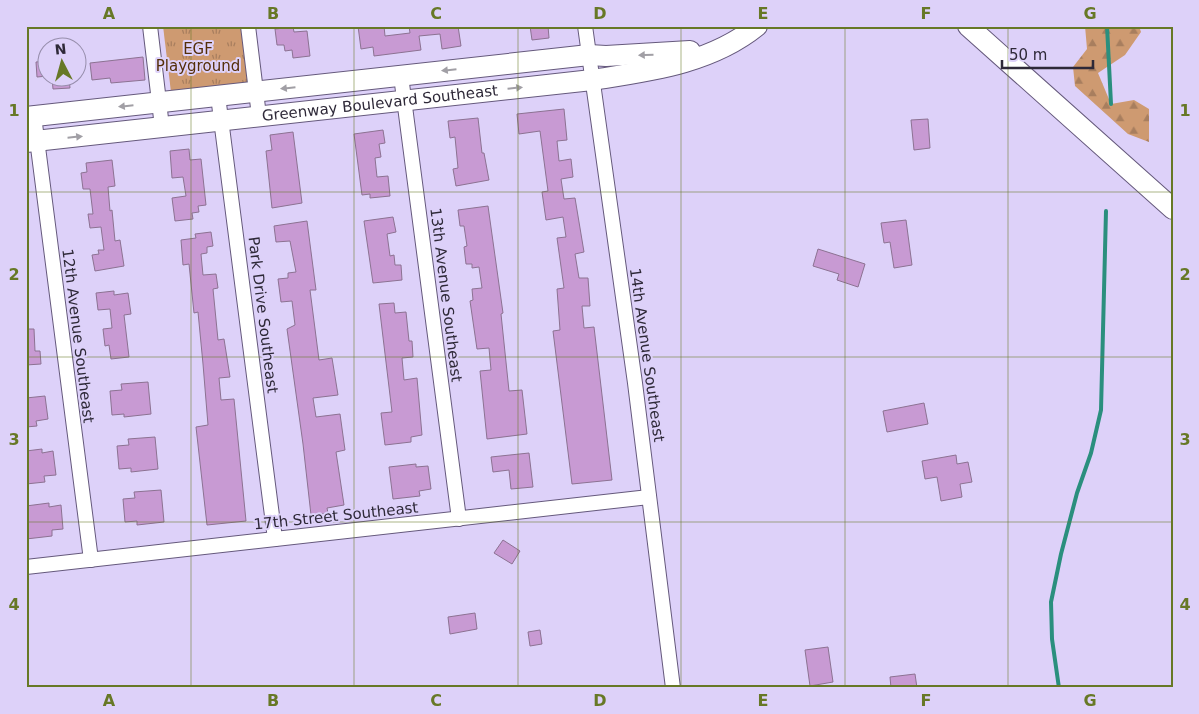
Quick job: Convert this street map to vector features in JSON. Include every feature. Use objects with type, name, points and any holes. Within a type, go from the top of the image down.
[{"type":"street","points":[[150,26],[162,127]]},
{"type":"street","points":[[248,26],[259,116]]},
{"type":"street","name":"14th Avenue Southeast","points":[[585,26],[673,688]]},
{"type":"street","name":"Greenway Boulevard Southeast","points":[[32,142],[592,80],[650,71],[688,62],[729,44],[757,26]]},
{"type":"street","points":[[968,26],[1173,209]]},
{"type":"street","name":"Greenway Boulevard Southeast","points":[[30,116],[589,55],[675,53],[729,44]]},
{"type":"street","name":"13th Avenue Southeast","points":[[402,76],[459,519]]},
{"type":"street","name":"Park Drive Southeast","points":[[218,96],[275,539]]},
{"type":"street","name":"12th Avenue Southeast","points":[[30,116],[32,142],[91,560]]},
{"type":"street","name":"17th Street Southeast","points":[[26,567],[649,497]]},
{"type":"green space","name":"EGF Playground","points":[[163,26],[246,26],[254,82],[171,92]]},
{"type":"green space","points":[[1085,26],[1139,26],[1141,32],[1125,55],[1098,73],[1111,104],[1134,100],[1149,109],[1149,142],[1128,134],[1075,86],[1073,67],[1087,49]]},
{"type":"building","points":[[358,26],[384,26],[385,36],[410,33],[409,26],[458,26],[461,46],[442,49],[440,34],[419,36],[421,50],[374,56],[373,47],[361,49]]},
{"type":"building","points":[[530,26],[548,26],[549,38],[532,40]]},
{"type":"building","points":[[293,27],[294,32],[307,31],[310,56],[293,58],[292,50],[285,51],[284,45],[277,45],[275,29]]},
{"type":"building","points":[[143,57],[145,80],[111,83],[110,78],[92,80],[90,63]]},
{"type":"building","points":[[36,62],[38,62],[38,77],[37,77]]},
{"type":"building","points":[[564,109],[567,140],[557,141],[559,161],[571,159],[573,177],[561,179],[564,199],[575,198],[584,252],[575,254],[579,278],[588,278],[590,306],[582,306],[584,328],[594,327],[612,480],[572,484],[553,331],[560,330],[557,289],[564,288],[557,238],[566,237],[563,217],[546,220],[542,192],[548,191],[540,131],[519,134],[517,114]]},
{"type":"building","points":[[478,118],[482,153],[484,153],[489,180],[456,186],[453,169],[458,168],[455,137],[450,138],[448,121]]},
{"type":"building","points":[[928,119],[930,148],[914,150],[911,120]]},
{"type":"building","points":[[383,130],[385,143],[379,144],[381,157],[375,158],[377,177],[388,176],[390,196],[370,198],[370,194],[362,195],[354,134]]},
{"type":"building","points":[[293,132],[302,203],[272,208],[266,151],[272,150],[270,135]]},
{"type":"building","points":[[189,149],[190,160],[201,159],[206,205],[198,206],[199,212],[192,213],[193,219],[175,221],[172,198],[186,196],[183,177],[172,178],[170,151]]},
{"type":"building","points":[[112,160],[115,186],[108,187],[110,211],[112,210],[115,241],[120,240],[124,266],[95,271],[92,255],[99,254],[98,250],[104,250],[101,227],[90,228],[88,214],[93,214],[90,189],[83,189],[81,173],[87,172],[86,163]]},
{"type":"building","points":[[488,206],[503,313],[501,314],[509,391],[522,390],[527,434],[487,439],[480,371],[491,370],[489,348],[477,349],[470,301],[473,300],[472,289],[482,288],[479,267],[472,268],[472,264],[466,264],[464,247],[467,246],[464,226],[460,226],[458,210]]},
{"type":"building","points":[[393,217],[396,232],[387,234],[390,256],[394,255],[395,265],[401,265],[402,280],[373,283],[364,221]]},
{"type":"building","points":[[906,220],[912,265],[894,268],[890,242],[884,243],[881,223]]},
{"type":"building","points":[[307,221],[316,290],[310,290],[319,360],[332,358],[338,395],[313,398],[316,417],[340,414],[345,450],[336,452],[344,505],[327,508],[328,513],[311,515],[287,329],[295,325],[292,301],[281,302],[278,279],[288,278],[288,273],[296,272],[290,241],[276,242],[274,226]]},
{"type":"building","points":[[211,232],[213,246],[207,247],[207,253],[201,254],[203,275],[216,274],[218,288],[213,289],[218,340],[224,339],[230,377],[219,378],[221,400],[234,399],[246,521],[207,525],[196,427],[208,425],[203,364],[198,312],[194,313],[189,264],[183,265],[181,240],[196,238],[195,234]]},
{"type":"building","points":[[818,249],[865,264],[858,287],[837,280],[839,274],[813,266]]},
{"type":"building","points":[[114,291],[114,295],[128,293],[131,314],[124,315],[129,357],[111,359],[109,345],[105,346],[103,329],[112,328],[110,309],[98,310],[96,293]]},
{"type":"building","points":[[394,303],[395,313],[406,312],[413,357],[402,358],[404,380],[417,378],[422,435],[411,437],[411,442],[385,445],[381,413],[392,412],[379,304]]},
{"type":"building","points":[[26,329],[34,329],[35,351],[40,351],[41,364],[26,365]]},
{"type":"building","points":[[148,382],[151,414],[124,417],[124,414],[112,415],[110,391],[122,390],[121,384]]},
{"type":"building","points":[[45,396],[48,419],[36,421],[37,426],[26,427],[26,398]]},
{"type":"building","points":[[924,403],[928,424],[887,432],[883,411]]},
{"type":"building","points":[[155,437],[158,469],[131,472],[131,468],[119,469],[117,446],[129,445],[128,439]]},
{"type":"building","points":[[42,449],[42,453],[53,451],[56,475],[44,476],[45,482],[26,484],[26,451]]},
{"type":"building","points":[[529,453],[533,487],[511,489],[509,470],[493,472],[491,457]]},
{"type":"building","points":[[956,455],[957,464],[968,462],[972,482],[960,484],[962,497],[941,501],[937,477],[925,479],[922,461]]},
{"type":"building","points":[[416,464],[416,467],[428,466],[431,489],[419,491],[420,496],[393,499],[389,467]]},
{"type":"building","points":[[161,490],[164,522],[137,525],[137,521],[125,522],[123,499],[135,498],[134,492]]},
{"type":"building","points":[[49,503],[49,507],[61,505],[63,529],[52,530],[52,536],[26,539],[26,506]]},
{"type":"building","points":[[503,540],[520,551],[512,564],[494,553]]},
{"type":"building","points":[[475,613],[477,629],[450,634],[448,617]]},
{"type":"building","points":[[540,630],[542,644],[530,646],[528,632]]},
{"type":"building","points":[[828,647],[833,682],[810,686],[805,650]]},
{"type":"building","points":[[915,674],[917,688],[891,688],[890,677]]},
{"type":"waterway","points":[[1107,26],[1111,104]]},
{"type":"waterway","points":[[1059,688],[1052,639],[1051,602],[1061,554],[1077,493],[1091,453],[1101,410],[1106,211]]}]
